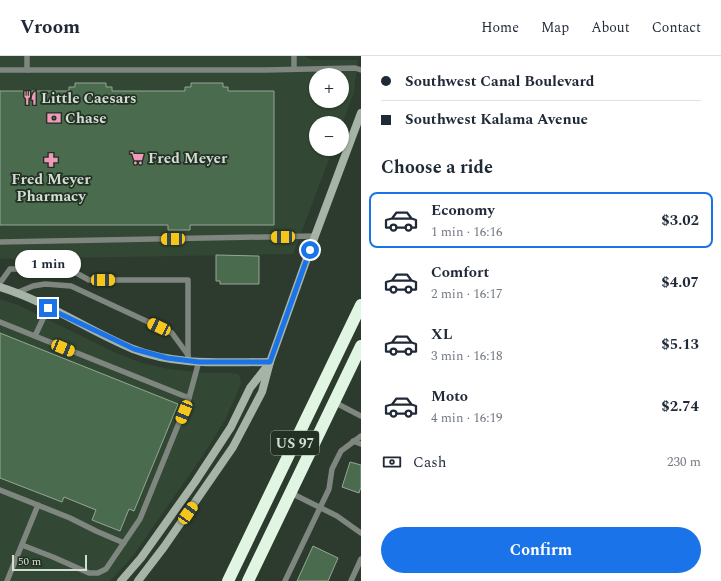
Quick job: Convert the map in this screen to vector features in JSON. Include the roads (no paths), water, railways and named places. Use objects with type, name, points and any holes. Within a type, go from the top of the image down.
[{"type":"highway","name":"US 97","points":[[228,581],[361,305]]},
{"type":"highway","name":"US 97","points":[[248,581],[361,346]]},
{"type":"highway","points":[[284,466],[284,487],[286,491],[291,493]]},
{"type":"main road","points":[[138,581],[164,547],[233,447],[262,392],[270,362],[361,113]]},
{"type":"main road","points":[[0,287],[16,293],[134,349],[167,358],[188,358],[199,362],[270,362]]},
{"type":"main road","points":[[121,581],[141,558],[195,482],[231,427],[250,388],[270,362]]},
{"type":"lane","points":[[27,56],[27,70]]},
{"type":"lane","points":[[294,56],[294,69]]},
{"type":"lane","points":[[0,70],[266,70],[355,68],[361,70]]},
{"type":"lane","points":[[0,242],[315,236]]},
{"type":"lane","points":[[0,283],[10,270],[69,269],[89,280],[188,280],[188,358]]},
{"type":"lane","points":[[16,293],[33,286],[46,284],[71,286],[172,333],[188,358]]},
{"type":"lane","points":[[34,336],[48,308]]},
{"type":"lane","points":[[0,322],[189,398]]},
{"type":"lane","points":[[22,545],[90,573],[98,573],[106,569],[140,519],[189,398],[199,362]]},
{"type":"lane","points":[[334,402],[361,416]]},
{"type":"lane","points":[[285,581],[329,489],[332,469],[342,451],[361,436]]},
{"type":"lane","points":[[353,441],[361,444]]},
{"type":"lane","points":[[0,490],[70,518],[124,543]]},
{"type":"lane","points":[[291,493],[337,516],[361,533]]},
{"type":"lane","points":[[7,581],[38,505]]},
{"type":"lane","points":[[351,581],[361,559]]},
{"type":"place","name":"Little Caesars","points":[[30,98]]},
{"type":"place","name":"Chase","points":[[54,118]]},
{"type":"place","name":"Fred Meyer","points":[[137,158]]},
{"type":"place","name":"Fred Meyer Pharmacy","points":[[51,160]]}]
